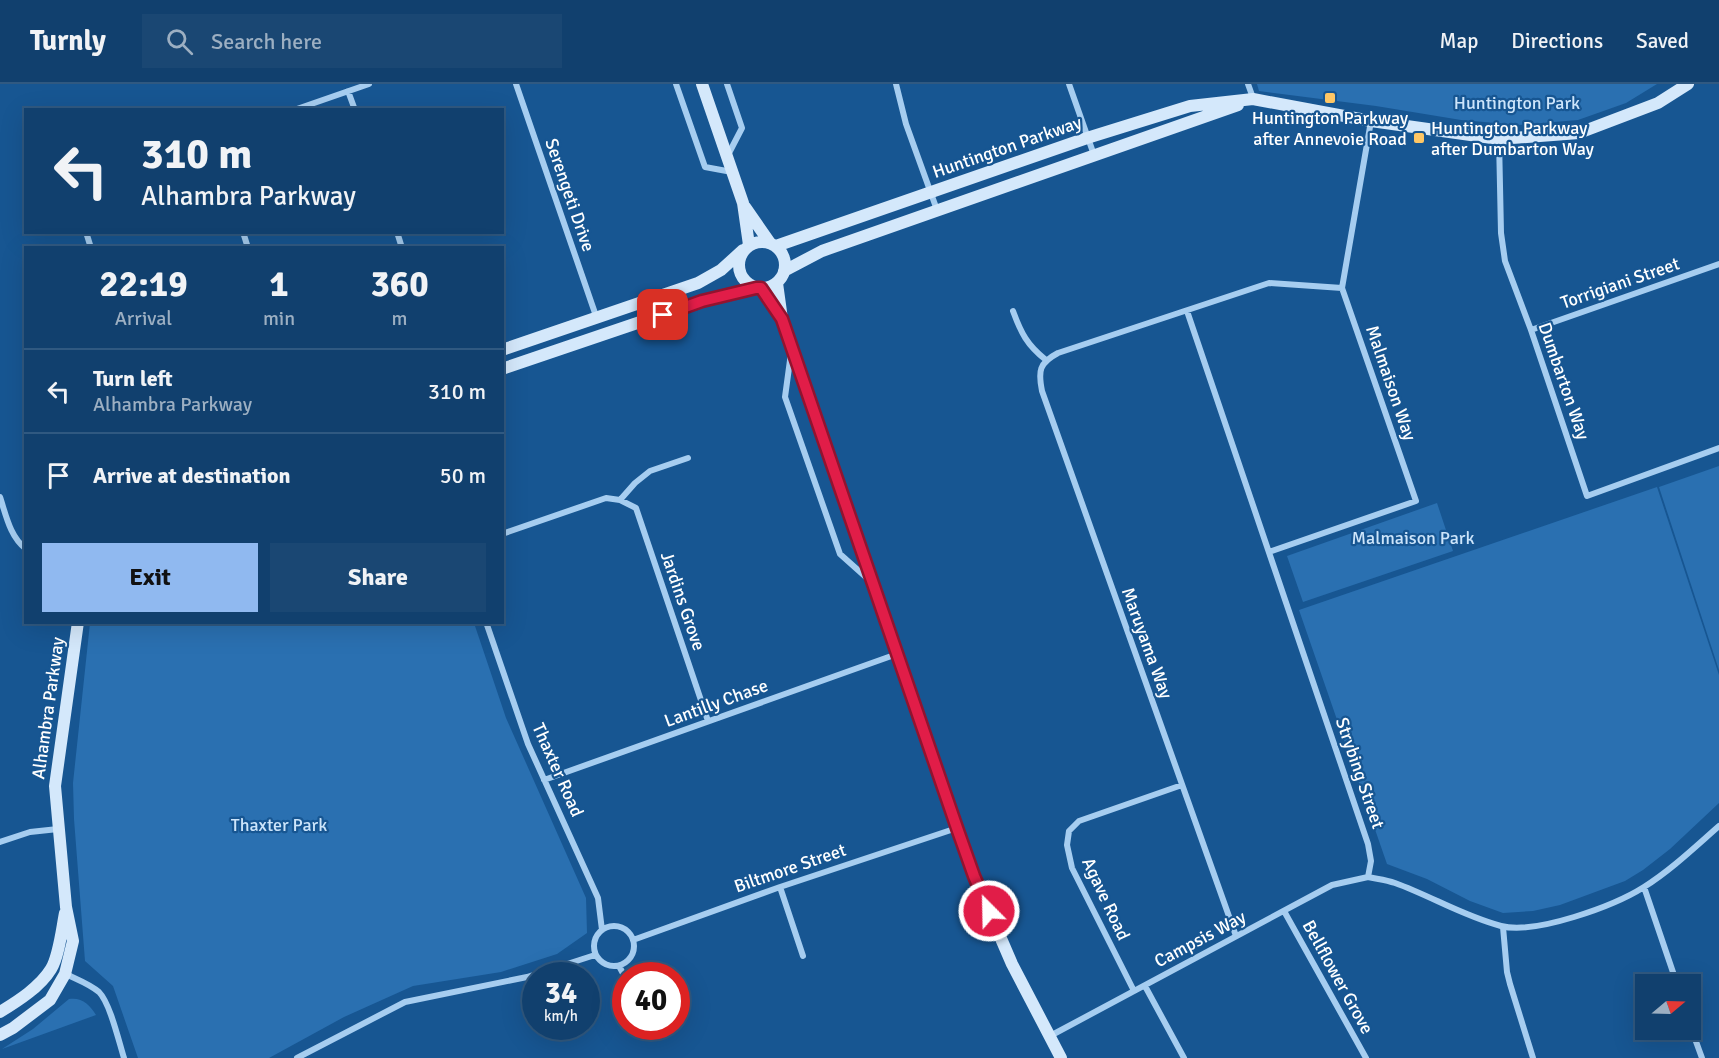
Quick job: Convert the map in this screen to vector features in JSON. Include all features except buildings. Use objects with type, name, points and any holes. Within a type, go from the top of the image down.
[{"type":"street","points":[[300,108],[369,84]]},
{"type":"street","name":"Serengeti Drive","points":[[516,84],[596,316]]},
{"type":"street","points":[[676,84],[705,167],[732,172]]},
{"type":"street","points":[[702,84],[743,203],[746,248],[740,257],[740,273],[743,279],[758,288],[782,319]]},
{"type":"street","points":[[727,84],[742,128],[727,158]]},
{"type":"street","points":[[896,84],[906,124],[937,210]]},
{"type":"street","points":[[1069,84],[1094,155]]},
{"type":"street","points":[[1248,84],[1254,99]]},
{"type":"street","name":"Huntington Parkway","points":[[773,245],[1190,105],[1254,99],[1371,121],[1499,139],[1579,133],[1658,103],[1688,84]]},
{"type":"street","points":[[348,91],[353,108]]},
{"type":"street","name":"Huntington Parkway","points":[[784,271],[822,251],[1254,99]]},
{"type":"street","name":"Malmaison Way","points":[[1269,552],[1416,501],[1342,288],[1371,121]]},
{"type":"street","name":"Dumbarton Way","points":[[1499,139],[1501,233],[1505,261],[1532,330],[1587,496],[1719,448]]},
{"type":"street","points":[[504,368],[702,301],[769,287],[777,283],[784,271],[784,258],[743,203]]},
{"type":"street","points":[[504,349],[698,283],[721,270],[746,248],[759,242],[773,245]]},
{"type":"street","name":"Torrigiani Street","points":[[1532,330],[1719,264]]},
{"type":"street","points":[[777,283],[782,319],[974,876],[1012,964],[1061,1058]]},
{"type":"street","points":[[1013,311],[1026,341],[1046,360],[1058,353],[1269,283],[1342,288]]},
{"type":"street","name":"Strybing Street","points":[[1187,311],[1368,844],[1371,861],[1368,877]]},
{"type":"street","points":[[792,347],[785,397],[840,554],[873,583]]},
{"type":"street","name":"Maruyama Way","points":[[1046,360],[1039,375],[1042,391],[1236,936]]},
{"type":"street","points":[[504,533],[606,498],[620,500],[650,471],[688,458]]},
{"type":"street","points":[[0,497],[12,533],[24,548]]},
{"type":"street","name":"Jardins Grove","points":[[620,500],[636,508],[708,721]]},
{"type":"street","name":"Alhambra Parkway","points":[[0,1035],[50,1000],[65,974],[73,941],[66,907],[58,830],[56,775],[78,624]]},
{"type":"street","name":"Thaxter Road","points":[[487,624],[528,744],[598,898],[602,930]]},
{"type":"street","name":"Lantilly Chase","points":[[544,780],[897,654]]},
{"type":"street","name":"Agave Road","points":[[1134,992],[1072,868],[1066,844],[1069,831],[1079,821],[1182,785]]},
{"type":"street","points":[[1368,877],[1392,882],[1464,914],[1503,927],[1542,926],[1583,914],[1644,887],[1683,858],[1719,826]]},
{"type":"street","name":"Biltmore Street","points":[[633,940],[780,887],[957,828]]},
{"type":"street","points":[[0,842],[30,832],[58,830]]},
{"type":"street","name":"Campsis Way","points":[[1050,1036],[1332,885],[1368,877]]},
{"type":"street","points":[[780,887],[803,956]]},
{"type":"street","points":[[1644,887],[1674,974]]},
{"type":"street","name":"Alhambra Parkway","points":[[0,1012],[31,990],[52,968],[66,907]]},
{"type":"street","name":"Bellflower Grove","points":[[1284,911],[1366,1058]]},
{"type":"street","points":[[612,966],[598,960],[595,955],[594,941],[602,930],[608,927],[620,927],[630,934],[633,940],[633,953],[625,962]]},
{"type":"street","points":[[1503,927],[1508,978],[1533,1058]]},
{"type":"street","points":[[297,1058],[405,1002],[527,977],[595,955]]},
{"type":"street","points":[[65,974],[99,992],[105,1001],[124,1058]]},
{"type":"street","points":[[1145,986],[1184,1058]]},
{"type":"street","points":[[1695,1040],[1702,1058]]},
{"type":"green space","name":"Huntington Park","points":[[1257,84],[1657,84],[1626,103],[1578,120],[1518,125],[1461,120],[1259,91]]},
{"type":"green space","points":[[1719,466],[1719,670],[1659,487]]},
{"type":"green space","points":[[1657,487],[1719,675],[1719,803],[1670,849],[1625,881],[1560,905],[1533,911],[1503,913],[1387,864],[1299,610]]},
{"type":"green space","name":"Malmaison Park","points":[[1437,503],[1453,551],[1303,602],[1287,556]]},
{"type":"green space","name":"Thaxter Park","points":[[90,624],[474,624],[506,718],[586,898],[587,933],[557,954],[532,962],[522,962],[522,965],[501,972],[413,986],[344,1017],[269,1058],[138,1058],[113,986],[85,961],[73,783]]},
{"type":"green space","points":[[69,999],[85,1002],[96,1015],[2,1049],[33,1029]]},
{"type":"place","name":"Huntington Parkway after Annevoie Road","points":[[1330,98]]},
{"type":"place","name":"Huntington Parkway after Dumbarton Way","points":[[1419,138]]},
{"type":"route","points":[[663,315],[741,290],[761,288],[782,319],[957,828],[989,911]]}]
